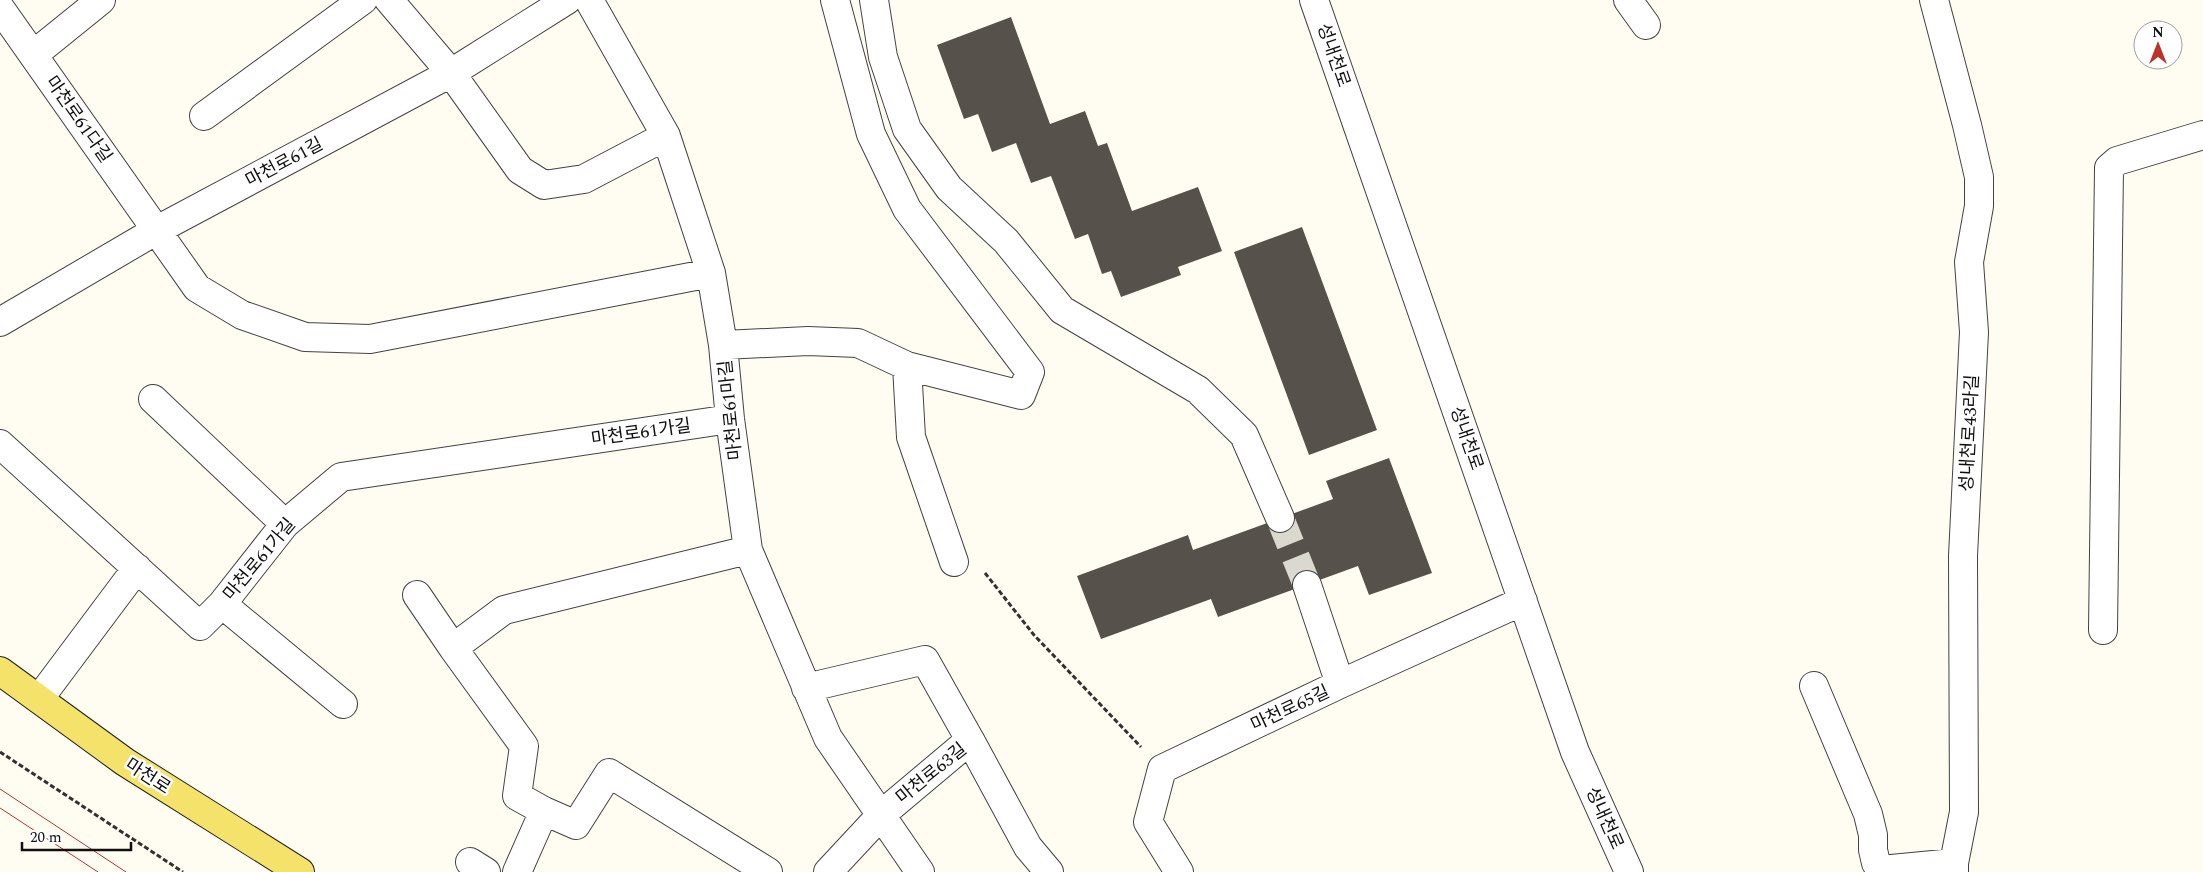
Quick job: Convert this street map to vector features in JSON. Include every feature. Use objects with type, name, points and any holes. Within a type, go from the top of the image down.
[{"type":"main road","name":"마천로","points":[[0,671],[125,762],[300,872]]},
{"type":"street","points":[[33,55],[101,0]]},
{"type":"street","points":[[204,116],[363,0]]},
{"type":"street","points":[[389,0],[451,73],[520,170],[544,185],[584,179],[666,136]]},
{"type":"street","name":"마천로61길","points":[[0,322],[157,230],[451,73],[567,0]]},
{"type":"street","name":"마천로61마길","points":[[589,0],[666,136],[711,273],[723,345],[730,419],[748,550],[828,738],[882,814],[920,872]]},
{"type":"street","points":[[723,345],[808,341],[858,343],[907,366],[1021,394],[1030,372],[907,209],[871,134],[835,0]]},
{"type":"street","points":[[874,0],[883,57],[908,129],[949,188],[1006,241],[1062,310],[1198,390],[1244,436],[1280,518]]},
{"type":"street","name":"성내천로","points":[[1314,0],[1576,752],[1629,872]]},
{"type":"street","points":[[1628,0],[1646,25]]},
{"type":"street","name":"성내천로43라길","points":[[1934,0],[1979,177],[1979,206],[1969,262],[1974,332],[1963,556],[1964,812],[1954,868]]},
{"type":"street","name":"마천로61다길","points":[[0,8],[197,288],[242,315],[305,337],[370,339],[711,273]]},
{"type":"street","points":[[2103,630],[2109,168],[2117,161],[2203,134]]},
{"type":"street","points":[[907,366],[911,437],[954,562]]},
{"type":"street","points":[[153,399],[285,524]]},
{"type":"street","name":"마천로61가길","points":[[0,444],[200,626],[222,604],[285,524],[340,477],[730,419]]},
{"type":"street","points":[[453,648],[504,610],[748,550]]},
{"type":"street","points":[[39,699],[137,568]]},
{"type":"street","points":[[1307,585],[1340,684]]},
{"type":"street","points":[[417,595],[524,746],[517,796],[544,811],[576,824],[609,774],[768,872]]},
{"type":"street","name":"마천로65길","points":[[1162,769],[1340,684],[1523,601]]},
{"type":"street","points":[[222,604],[343,704]]},
{"type":"street","points":[[806,688],[925,660],[970,740]]},
{"type":"street","points":[[1814,686],[1868,814],[1876,863],[1881,870],[1954,868]]},
{"type":"street","name":"마천로63길","points":[[828,872],[882,814],[970,740],[1028,847],[1049,872]]},
{"type":"street","points":[[1162,769],[1148,822],[1179,872]]},
{"type":"street","points":[[517,872],[544,811]]},
{"type":"path","points":[[983,571],[1034,635],[1162,769]]},
{"type":"path","points":[[0,752],[183,872]]},
{"type":"building","points":[[1011,17],[1050,124],[1085,111],[1098,146],[1107,143],[1132,211],[1198,187],[1222,251],[1178,267],[1181,275],[1121,297],[1111,271],[1102,274],[1088,234],[1075,239],[1051,176],[1031,183],[1016,143],[992,152],[978,114],[964,119],[937,45]]},
{"type":"building","points":[[1302,227],[1377,430],[1309,455],[1234,252]]},
{"type":"building","points":[[1389,458],[1432,573],[1369,595],[1358,566],[1218,617],[1211,599],[1101,639],[1077,576],[1188,535],[1193,550],[1333,499],[1326,481]]},
{"type":"tunnel","points":[[1280,518],[1307,585]]},
{"type":"tram line","points":[[0,789],[126,872]]},
{"type":"tram line","points":[[0,808],[98,872]]}]
